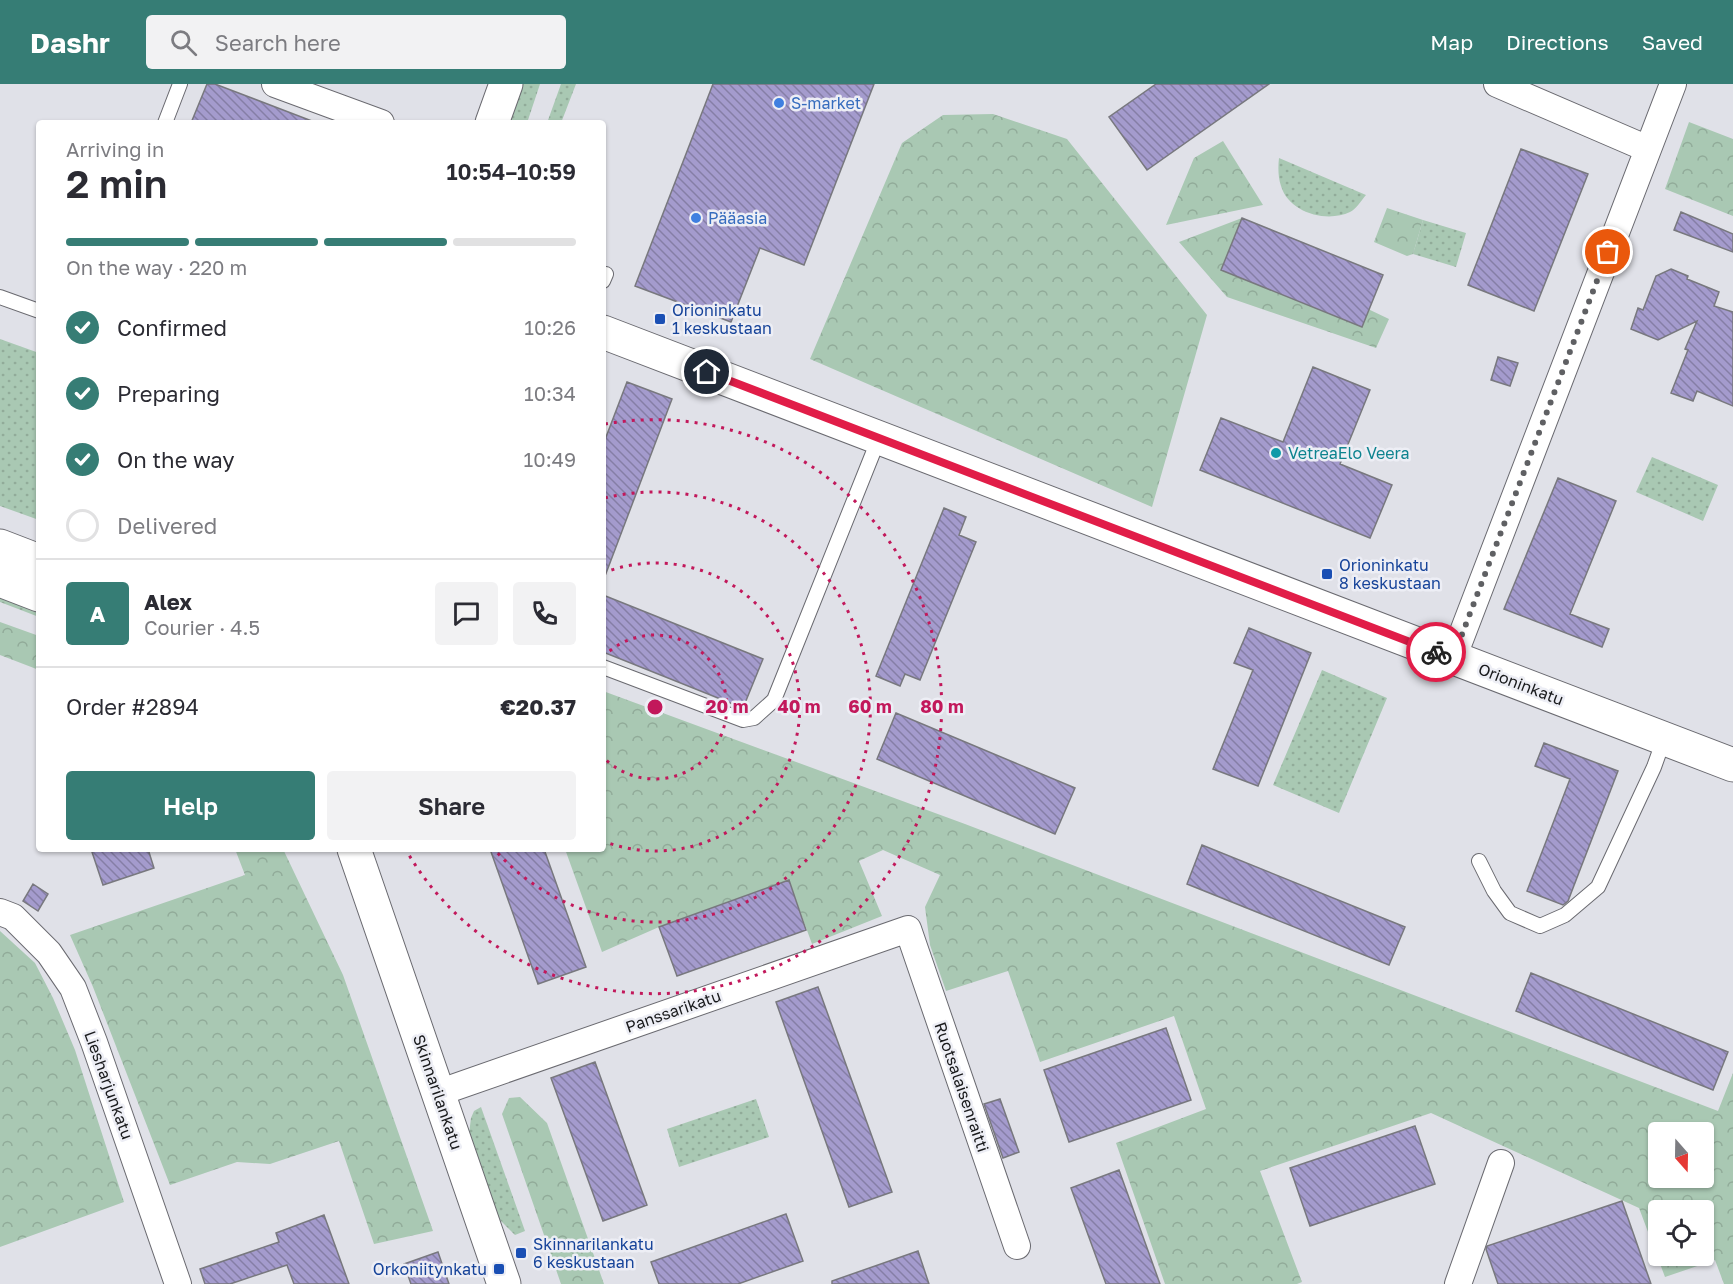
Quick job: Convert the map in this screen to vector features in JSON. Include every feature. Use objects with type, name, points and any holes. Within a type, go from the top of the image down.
[{"type":"main road","points":[[493,120],[506,84]]},
{"type":"main road","name":"Orioninkatu","points":[[606,333],[1733,765]]},
{"type":"main road","points":[[0,546],[36,560]]},
{"type":"main road","points":[[0,580],[36,594]]},
{"type":"main road","name":"Skinnarilankatu","points":[[344,852],[372,900]]},
{"type":"main road","name":"Skinnarilankatu","points":[[355,852],[504,1284]]},
{"type":"street","points":[[274,84],[373,120]]},
{"type":"street","points":[[1497,84],[1648,149]]},
{"type":"street","points":[[1453,658],[1673,84]]},
{"type":"street","name":"Liesharjunkatu","points":[[0,912],[13,917],[49,953],[73,988],[178,1284]]},
{"type":"street","name":"Panssarikatu","points":[[438,1093],[908,929]]},
{"type":"street","name":"Ruotsalaisenraitti","points":[[908,929],[1017,1246]]},
{"type":"street","points":[[1458,1284],[1501,1163]]},
{"type":"lane","points":[[166,120],[180,84]]},
{"type":"lane","points":[[0,297],[36,310]]},
{"type":"lane","points":[[606,668],[743,720],[754,718],[774,700],[879,438]]},
{"type":"lane","points":[[1479,861],[1494,891],[1510,912],[1540,926],[1564,915],[1598,887],[1654,767],[1664,739]]},
{"type":"green space","points":[[521,84],[540,84],[528,120],[508,120]]},
{"type":"green space","points":[[561,84],[576,84],[562,120],[548,120]]},
{"type":"green space","points":[[993,114],[1067,139],[1207,315],[1152,507],[810,359],[902,143],[943,115]]},
{"type":"green space","points":[[1689,122],[1733,139],[1733,216],[1665,189]]},
{"type":"green space","points":[[1223,141],[1263,205],[1166,225],[1194,158]]},
{"type":"green space","points":[[1279,158],[1366,195],[1352,211],[1341,215],[1320,216],[1300,209],[1285,195],[1281,186]]},
{"type":"green space","points":[[1387,208],[1423,220],[1413,254],[1407,256],[1374,242]]},
{"type":"green space","points":[[1242,218],[1221,270],[1368,309],[1389,319],[1376,348],[1227,297],[1179,242]]},
{"type":"green space","points":[[1423,220],[1466,233],[1456,267],[1413,254]]},
{"type":"green space","points":[[0,339],[36,352],[36,519],[0,506]]},
{"type":"green space","points":[[1652,457],[1718,485],[1703,521],[1636,492]]},
{"type":"green space","points":[[0,590],[36,605],[36,616],[0,602]]},
{"type":"green space","points":[[0,622],[36,635],[36,669],[0,655]]},
{"type":"green space","points":[[1322,670],[1387,698],[1339,813],[1273,785]]},
{"type":"green space","points":[[606,692],[965,824],[1718,1111],[1733,1073],[1733,1284],[1724,1284],[1714,1260],[1714,1200],[1648,1200],[1648,1232],[1639,1208],[1431,1113],[1260,1171],[1302,1282],[1297,1284],[1165,1284],[1116,1143],[1206,1109],[1174,1016],[1040,1062],[1008,971],[946,991],[930,945],[925,907],[940,875],[883,850],[859,861],[882,916],[812,944],[789,881],[659,927],[602,952],[566,852],[606,852]]},
{"type":"green space","points":[[236,852],[284,852],[343,975],[433,1231],[374,1244],[339,1141],[270,1164],[237,1162],[170,1185],[93,987],[70,935],[245,875]]},
{"type":"green space","points":[[0,931],[35,963],[53,998],[75,1050],[124,1202],[0,1247]]},
{"type":"green space","points":[[520,1097],[547,1123],[604,1284],[561,1284],[502,1114],[509,1098]]},
{"type":"green space","points":[[756,1099],[769,1137],[679,1167],[667,1129]]},
{"type":"green space","points":[[481,1107],[525,1231],[515,1235],[499,1219],[493,1208],[469,1134],[474,1111]]},
{"type":"green space","points":[[1661,1266],[1697,1266],[1665,1277]]},
{"type":"building","points":[[207,84],[215,84],[309,120],[192,120]]},
{"type":"building","points":[[713,84],[874,84],[804,265],[760,248],[731,322],[635,286]]},
{"type":"building","points":[[1156,84],[1269,84],[1147,170],[1109,117]]},
{"type":"building","points":[[1521,149],[1588,174],[1534,311],[1468,285]]},
{"type":"building","points":[[1681,212],[1733,234],[1733,252],[1674,230]]},
{"type":"building","points":[[1242,218],[1383,275],[1362,327],[1221,270]]},
{"type":"building","points":[[1671,269],[1688,276],[1687,279],[1719,292],[1714,306],[1733,312],[1733,406],[1697,391],[1693,401],[1671,393],[1697,321],[1658,340],[1631,329],[1638,308],[1643,310],[1656,276]]},
{"type":"building","points":[[1498,357],[1518,363],[1510,386],[1491,380]]},
{"type":"building","name":"VetreaElo Veera","points":[[1313,367],[1370,390],[1340,464],[1392,485],[1370,538],[1200,470],[1221,418],[1283,442]]},
{"type":"building","points":[[627,382],[672,399],[606,573],[606,437]]},
{"type":"building","points":[[1558,478],[1616,501],[1570,614],[1609,629],[1602,647],[1504,609]]},
{"type":"building","points":[[944,508],[966,517],[959,535],[976,542],[920,680],[905,674],[900,686],[876,676]]},
{"type":"building","points":[[606,596],[763,659],[743,708],[606,653]]},
{"type":"building","points":[[1249,628],[1311,653],[1258,786],[1213,769],[1253,670],[1234,663]]},
{"type":"building","points":[[896,713],[1075,788],[1055,834],[877,759]]},
{"type":"building","points":[[1544,743],[1618,771],[1568,901],[1563,905],[1527,891],[1570,779],[1535,766]]},
{"type":"building","points":[[1202,845],[1405,927],[1389,965],[1187,884]]},
{"type":"building","points":[[92,852],[149,852],[154,868],[103,885]]},
{"type":"building","points":[[491,852],[545,852],[586,967],[538,984]]},
{"type":"building","points":[[789,880],[806,930],[677,976],[659,927]]},
{"type":"building","points":[[33,884],[48,894],[38,911],[23,901]]},
{"type":"building","points":[[1531,973],[1728,1052],[1713,1090],[1516,1011]]},
{"type":"building","points":[[818,987],[892,1192],[849,1207],[776,1002]]},
{"type":"building","points":[[1166,1028],[1191,1100],[1069,1142],[1044,1070]]},
{"type":"building","points":[[595,1062],[647,1205],[603,1221],[551,1078]]},
{"type":"building","points":[[1000,1099],[1019,1152],[1003,1158],[984,1104]]},
{"type":"building","points":[[1415,1126],[1435,1184],[1310,1226],[1290,1168]]},
{"type":"building","points":[[1119,1170],[1160,1284],[1106,1284],[1071,1188]]},
{"type":"building","points":[[1622,1201],[1651,1284],[1498,1284],[1487,1246]]},
{"type":"building","points":[[786,1214],[803,1261],[738,1284],[659,1284],[651,1262]]},
{"type":"building","points":[[324,1215],[349,1284],[294,1284],[287,1265],[230,1284],[205,1284],[200,1269],[279,1242],[276,1233]]},
{"type":"building","points":[[918,1251],[929,1284],[832,1284],[832,1281]]},
{"type":"building","points":[[438,1252],[449,1284],[411,1284],[404,1264]]},
{"type":"way so far","points":[[1436,652],[1453,658],[1608,252]]},
{"type":"place","name":"S-market","points":[[779,103]]},
{"type":"place","name":"Pääasia","points":[[696,218]]},
{"type":"place","name":"Orioninkatu 1 keskustaan","points":[[660,319]]},
{"type":"place","name":"VetreaElo Veera","points":[[1276,453]]},
{"type":"place","name":"Orioninkatu 8 keskustaan","points":[[1327,574]]},
{"type":"place","name":"Skinnarilankatu 6 keskustaan","points":[[521,1253]]},
{"type":"place","name":"Orkoniitynkatu","points":[[499,1269]]},
{"type":"route","points":[[707,372],[1436,652]]}]
